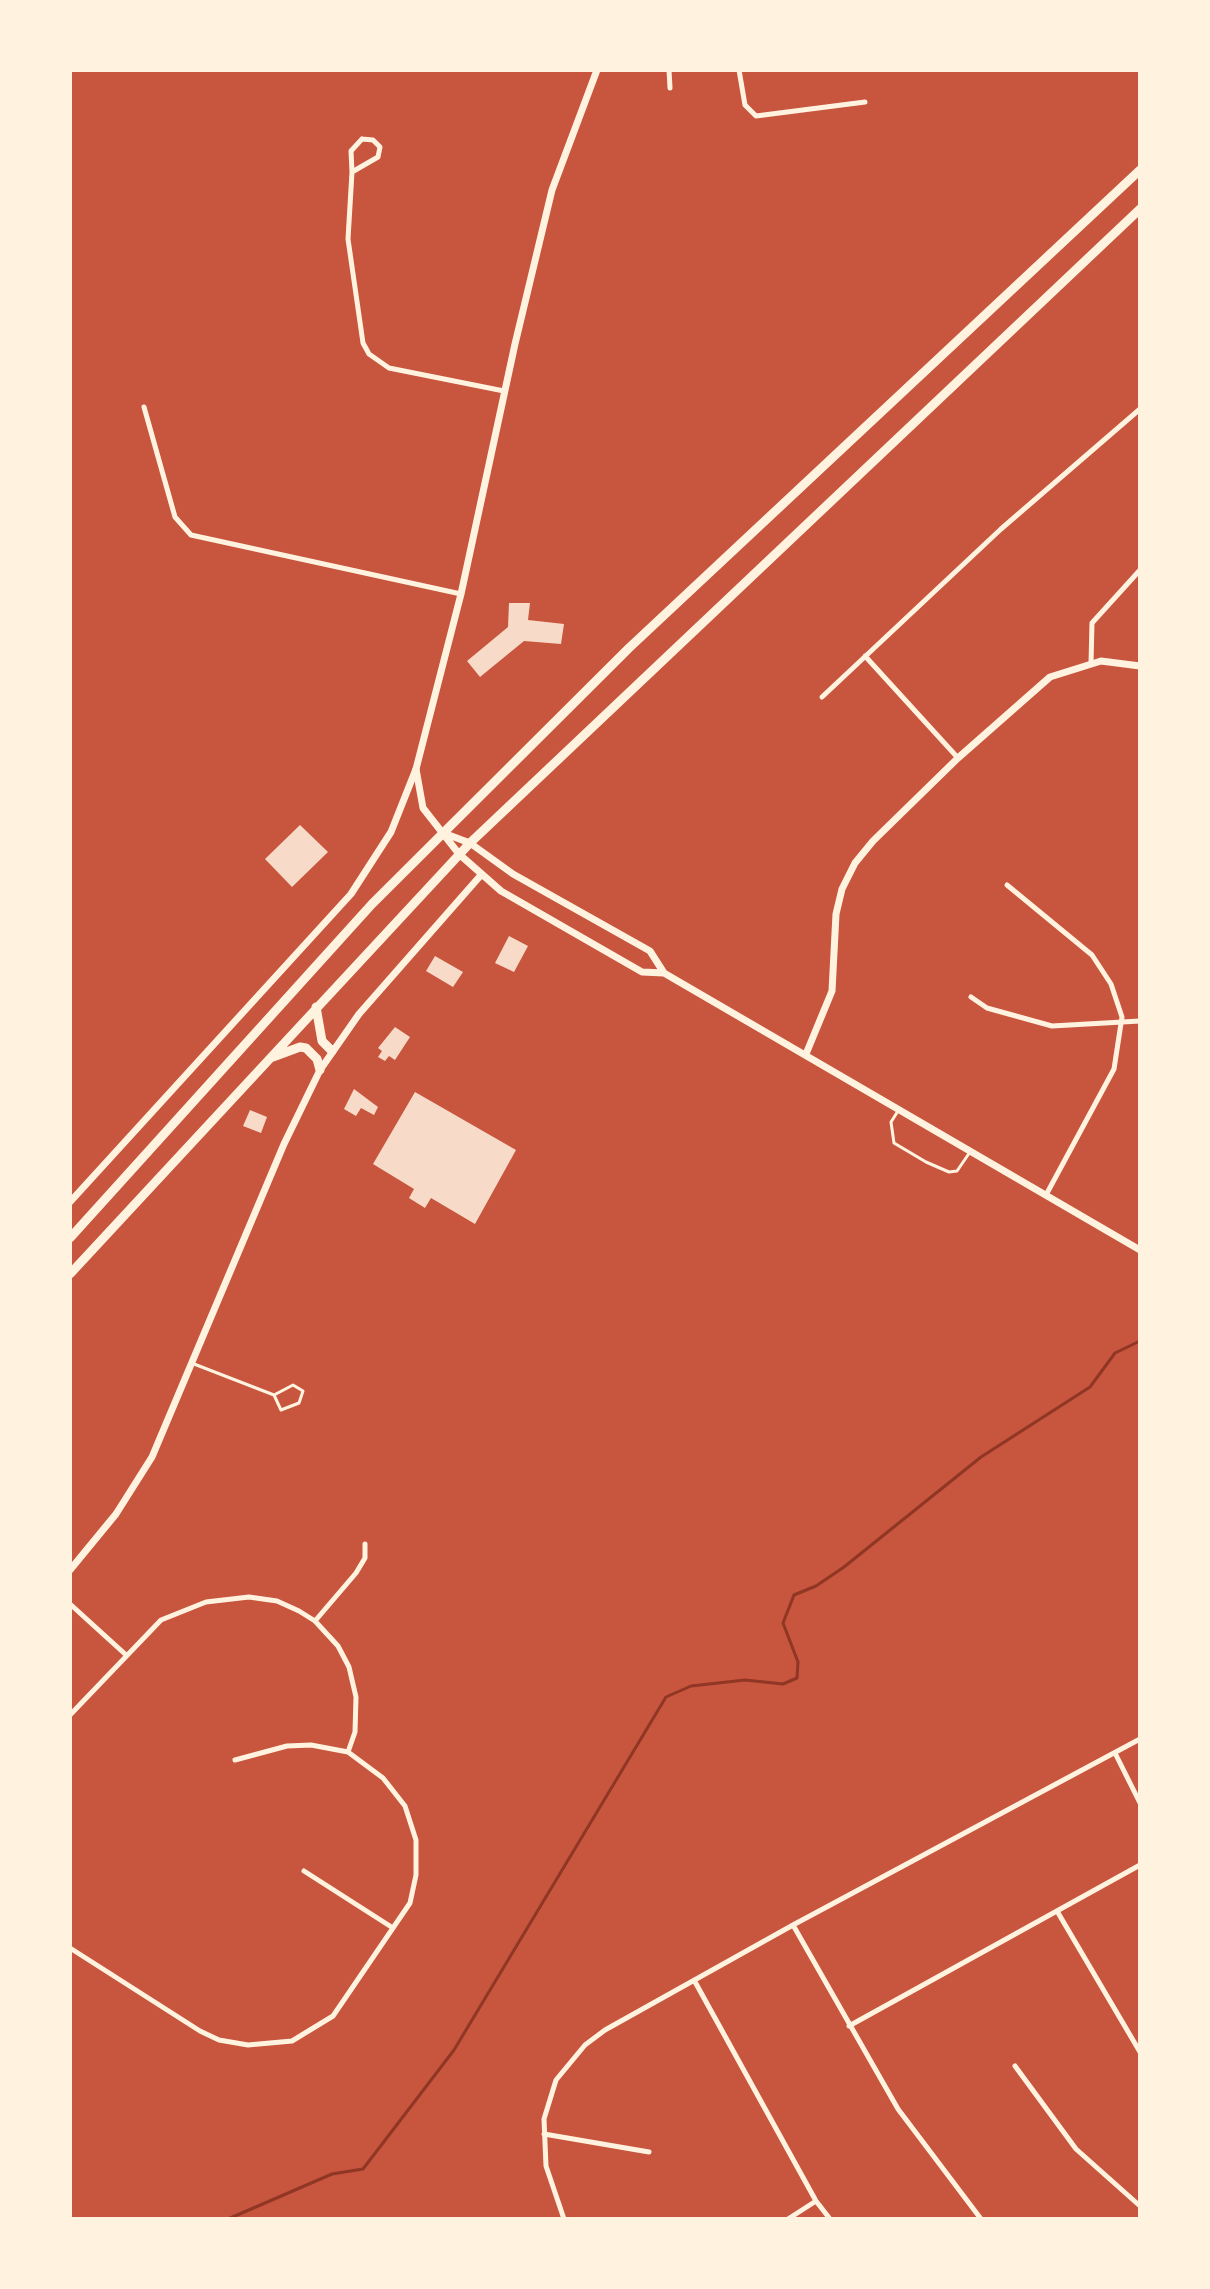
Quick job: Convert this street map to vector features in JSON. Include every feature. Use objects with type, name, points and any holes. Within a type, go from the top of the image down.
[{"type":"highway","points":[[70,1238],[372,904],[650,628],[1140,170]]},
{"type":"highway","points":[[70,1274],[470,843],[1140,209]]},
{"type":"highway","points":[[316,1007],[322,1041],[332,1051]]},
{"type":"highway","points":[[270,1058],[300,1047],[306,1048],[317,1059],[320,1070]]},
{"type":"main road","points":[[70,1202],[351,894],[391,832],[416,769],[461,594],[504,391],[552,190],[597,70]]},
{"type":"main road","points":[[806,1054],[832,991],[836,914],[848,875],[873,841],[958,758],[1036,687],[1057,673],[1091,663],[1113,661],[1140,666]]},
{"type":"main road","points":[[416,769],[417,791],[423,808],[459,854],[501,891],[642,972],[664,973],[1139,1247]]},
{"type":"main road","points":[[444,833],[470,843],[524,881],[650,951],[664,973]]},
{"type":"main road","points":[[70,1570],[116,1514],[142,1476],[194,1364],[284,1144],[320,1070],[367,1004],[481,875]]},
{"type":"street","points":[[669,70],[670,88]]},
{"type":"street","points":[[739,70],[745,105],[756,116],[865,102]]},
{"type":"street","points":[[352,172],[378,157],[380,147],[373,140],[362,139],[353,147],[349,159],[352,172],[348,239],[363,343],[369,354],[389,368],[504,391]]},
{"type":"street","points":[[144,407],[175,517],[191,535],[461,594]]},
{"type":"street","points":[[822,697],[1001,529],[1140,409]]},
{"type":"street","points":[[1091,663],[1092,623],[1140,570]]},
{"type":"street","points":[[865,656],[958,758]]},
{"type":"street","points":[[1007,885],[1092,955],[1111,984],[1122,1024],[1114,1069],[1046,1196]]},
{"type":"street","points":[[971,997],[987,1008],[1036,1024],[1062,1027],[1140,1021]]},
{"type":"street","points":[[315,1621],[356,1573],[365,1558],[365,1544]]},
{"type":"street","points":[[70,1715],[125,1654],[161,1620],[184,1609],[223,1599],[249,1597],[277,1601],[315,1621],[338,1646],[349,1667],[356,1697],[355,1732],[348,1752]]},
{"type":"street","points":[[70,1604],[125,1654]]},
{"type":"street","points":[[564,2219],[546,2166],[544,2134],[548,2100],[556,2080],[585,2045],[605,2030],[793,1925],[1140,1739]]},
{"type":"street","points":[[70,1948],[219,2040],[248,2045],[292,2041],[333,2016],[410,1903],[416,1875],[416,1840],[405,1806],[383,1778],[348,1752],[311,1745],[287,1746],[235,1760]]},
{"type":"street","points":[[1115,1753],[1140,1803]]},
{"type":"street","points":[[849,2026],[1140,1865]]},
{"type":"street","points":[[304,1871],[393,1928]]},
{"type":"street","points":[[1057,1911],[1140,2052]]},
{"type":"street","points":[[793,1925],[912,2130],[981,2219]]},
{"type":"street","points":[[694,1980],[816,2201],[830,2219]]},
{"type":"street","points":[[1015,2066],[1076,2149],[1140,2206]]},
{"type":"street","points":[[544,2134],[649,2152]]},
{"type":"street","points":[[788,2219],[816,2201]]},
{"type":"lane","points":[[900,1108],[891,1122],[894,1143],[949,1172],[957,1171],[971,1151]]},
{"type":"lane","points":[[194,1364],[274,1395],[281,1410],[299,1403],[303,1391],[293,1385],[274,1395]]},
{"type":"building","points":[[509,603],[530,603],[528,620],[564,624],[561,644],[524,641],[480,677],[467,661],[508,627]]},
{"type":"building","points":[[300,825],[328,852],[292,887],[265,859]]},
{"type":"building","points":[[509,936],[528,946],[514,972],[495,963]]},
{"type":"building","points":[[435,956],[463,972],[453,987],[426,971]]},
{"type":"building","points":[[395,1027],[410,1037],[395,1060],[389,1056],[385,1061],[378,1057],[382,1051],[378,1048]]},
{"type":"building","points":[[354,1089],[378,1107],[374,1115],[361,1108],[356,1116],[344,1109]]},
{"type":"building","points":[[415,1092],[516,1150],[475,1224],[431,1198],[425,1208],[409,1198],[414,1189],[373,1164]]},
{"type":"building","points":[[250,1110],[267,1117],[261,1133],[243,1126]]},
{"type":"waterway","points":[[228,2219],[332,2174],[363,2169],[454,2050],[666,1697],[691,1686],[745,1680],[783,1684],[797,1678],[798,1662],[783,1623],[794,1595],[816,1586],[844,1567],[981,1457],[1090,1387],[1115,1353],[1140,1341]]}]
